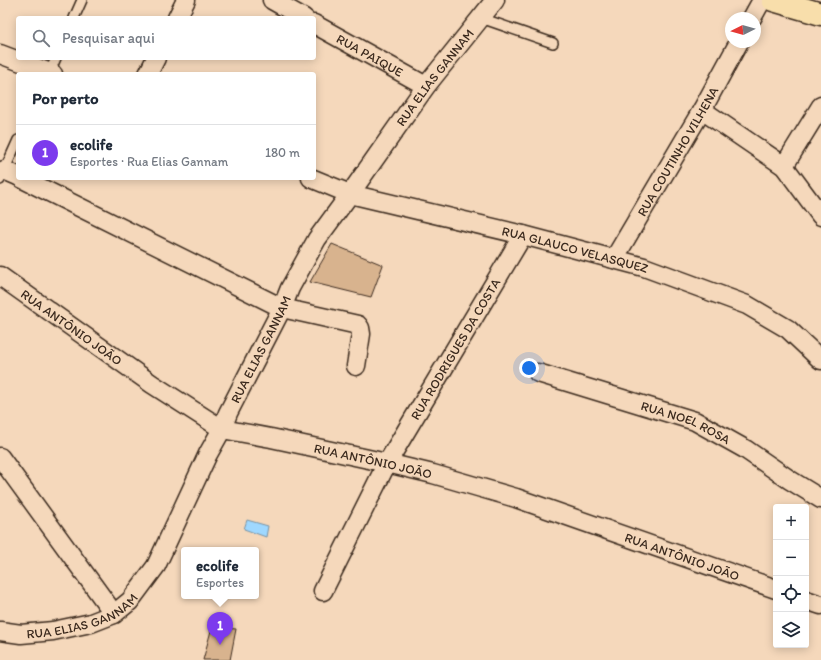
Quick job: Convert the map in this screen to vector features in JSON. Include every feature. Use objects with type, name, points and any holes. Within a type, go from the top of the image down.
[{"type":"main road","points":[[773,0],[821,14]]},
{"type":"street","points":[[177,16],[186,0]]},
{"type":"street","points":[[272,0],[300,16]]},
{"type":"street","name":"RUA ELIAS GANNAM","points":[[0,631],[21,634],[53,631],[91,623],[114,614],[130,600],[156,566],[208,454],[222,429],[228,413],[282,308],[290,288],[317,239],[426,86],[495,0]]},
{"type":"street","points":[[755,12],[762,0]]},
{"type":"street","name":"RUA PAIQUE","points":[[316,25],[426,86]]},
{"type":"street","name":"RUA COUTINHO VILHENA","points":[[614,259],[702,110],[736,48]]},
{"type":"street","points":[[0,54],[16,59]]},
{"type":"street","points":[[20,60],[52,70]]},
{"type":"street","points":[[149,72],[155,60]]},
{"type":"street","points":[[784,166],[821,106]]},
{"type":"street","points":[[702,110],[784,166],[821,216]]},
{"type":"street","points":[[25,180],[282,308],[358,325],[361,334],[356,366]]},
{"type":"street","name":"RUA GLAUCO VELASQUEZ","points":[[316,180],[350,194],[523,235],[644,267],[747,304],[788,328],[821,360]]},
{"type":"street","name":"RUA RODRIGUES DA COSTA","points":[[323,591],[387,463],[523,235]]},
{"type":"street","name":"RUA ANTÔNIO JOÃO","points":[[0,276],[152,384],[222,429],[433,474],[516,498],[773,588]]},
{"type":"street","name":"RUA NOEL ROSA","points":[[538,373],[695,422],[745,449],[821,499]]},
{"type":"street","points":[[0,457],[114,614]]},
{"type":"street","points":[[809,601],[821,605]]},
{"type":"lane","points":[[75,16],[82,0]]},
{"type":"lane","points":[[481,18],[553,43]]},
{"type":"lane","points":[[8,175],[16,147]]},
{"type":"water","points":[[247,520],[268,526],[266,537],[244,529]]},
{"type":"building","points":[[332,244],[383,265],[371,297],[310,282]]},
{"type":"building","points":[[212,627],[236,629],[230,660],[203,660]]},
{"type":"place","name":"ecolife","points":[[220,645]]}]
